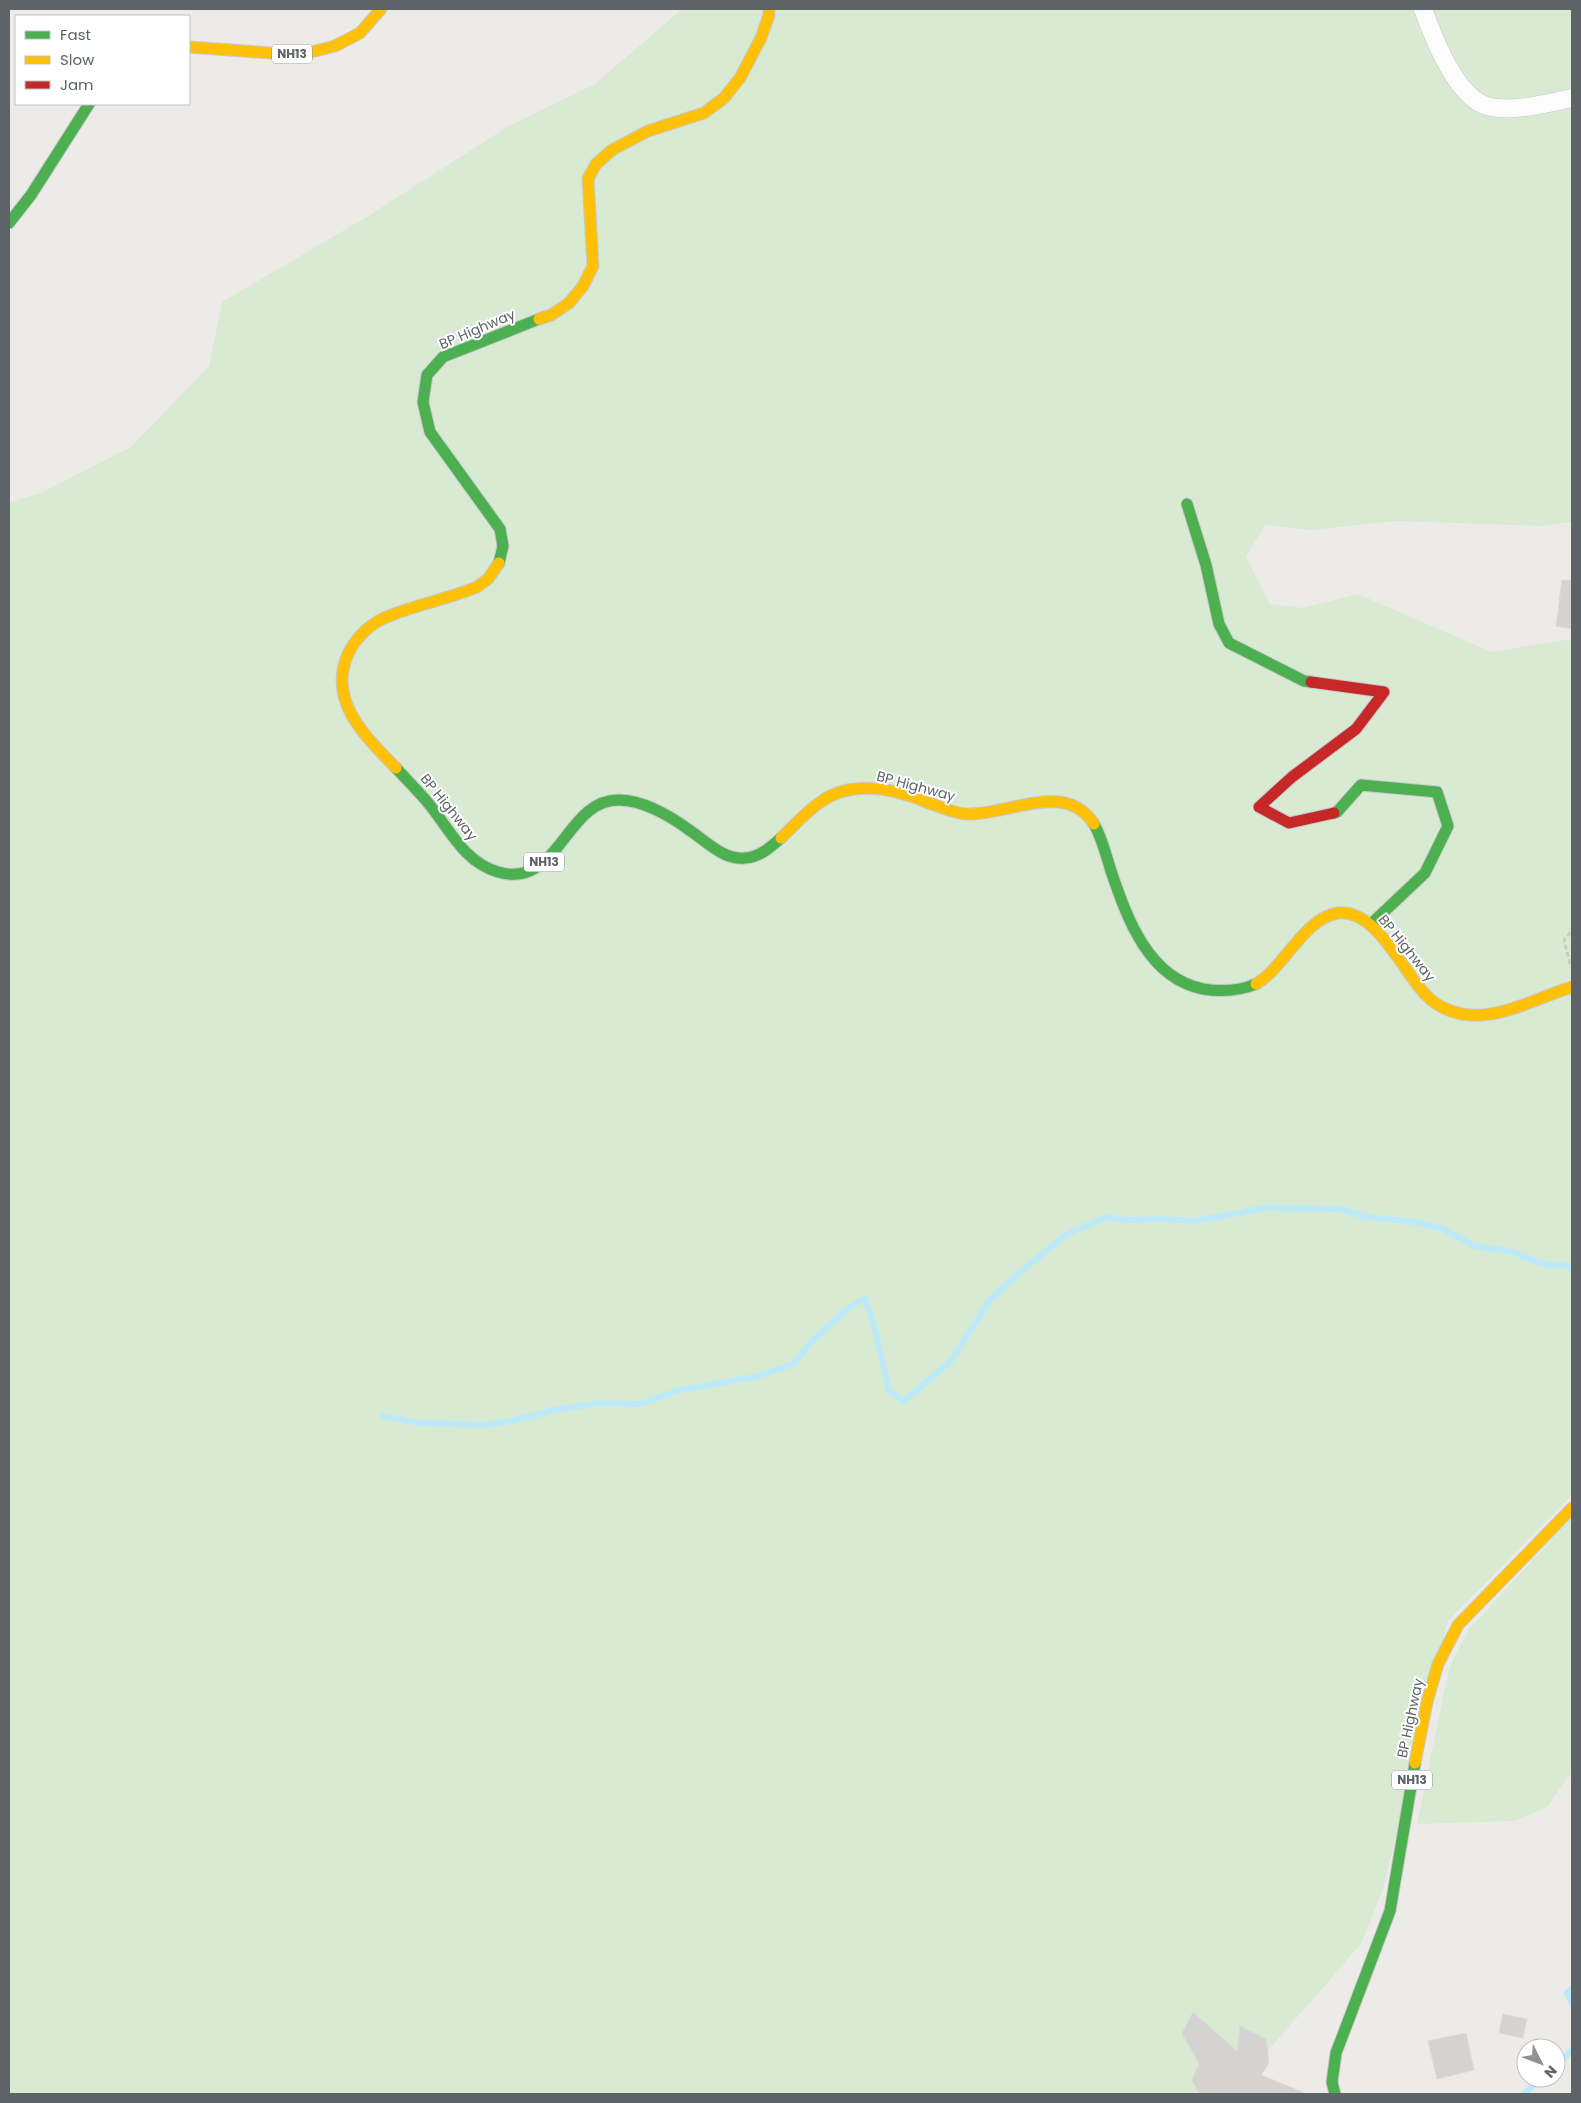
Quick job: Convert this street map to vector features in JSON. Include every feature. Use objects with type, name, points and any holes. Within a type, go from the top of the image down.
[{"type":"main road","name":"NH13","points":[[190,47],[299,55],[334,46],[360,33],[381,9]]},
{"type":"main road","name":"BP Highway","points":[[769,9],[762,38],[740,78],[724,98],[704,113],[648,131],[612,150],[596,164],[588,179],[593,266],[583,286],[569,303],[552,315],[466,347],[443,358],[427,375],[423,402],[430,432],[500,529],[503,546],[500,562],[479,586],[379,620],[352,644],[341,674],[344,700],[359,727],[430,804],[451,836],[469,856],[480,865],[498,873],[514,875],[531,872],[542,865],[586,813],[600,803],[617,799],[646,805],[684,826],[719,852],[734,858],[746,859],[766,852],[805,813],[820,801],[837,792],[873,787],[966,814],[1052,801],[1073,804],[1088,814],[1095,824],[1136,935],[1154,960],[1181,982],[1204,991],[1250,988],[1264,979],[1311,927],[1324,917],[1344,912],[1360,915],[1371,924],[1426,996],[1437,1006],[1449,1012],[1473,1016],[1492,1015],[1556,991],[1572,987]]},
{"type":"main road","points":[[9,223],[24,207],[72,125],[88,105]]},
{"type":"main road","points":[[1187,504],[1206,565],[1219,624],[1229,643],[1304,681],[1384,692],[1356,729],[1292,776],[1259,807],[1289,823],[1337,812],[1361,785],[1437,792],[1448,826],[1425,873],[1371,924]]},
{"type":"main road","name":"BP Highway","points":[[1335,2094],[1332,2082],[1336,2053],[1390,1911],[1407,1805],[1428,1702],[1438,1664],[1458,1625],[1572,1508]]},
{"type":"street","points":[[1423,9],[1434,40],[1456,79],[1474,99],[1485,106],[1507,109],[1572,98]]},
{"type":"path","points":[[1572,931],[1564,940],[1568,962],[1572,966]]},
{"type":"green space","points":[[682,9],[1572,9],[1572,522],[1542,526],[1397,521],[1310,530],[1265,525],[1246,557],[1270,604],[1303,608],[1358,594],[1492,652],[1572,639],[1572,1495],[1448,1621],[1383,1889],[1361,1944],[1230,2094],[9,2094],[9,502],[39,494],[131,447],[209,366],[222,302],[365,218],[507,127],[595,84]]},
{"type":"green space","points":[[1572,1517],[1572,1764],[1570,1775],[1547,1807],[1515,1821],[1417,1824],[1449,1668],[1469,1629]]},
{"type":"building","points":[[1562,580],[1572,580],[1572,629],[1556,626]]},
{"type":"building","points":[[1193,2012],[1237,2051],[1240,2026],[1266,2039],[1269,2063],[1261,2075],[1307,2094],[1199,2094],[1192,2080],[1199,2064],[1182,2033]]},
{"type":"building","points":[[1503,2014],[1527,2019],[1523,2038],[1499,2033]]},
{"type":"building","points":[[1466,2033],[1474,2070],[1437,2079],[1428,2041]]},
{"type":"waterway","points":[[383,1416],[420,1423],[483,1425],[512,1421],[554,1410],[599,1403],[640,1404],[679,1390],[755,1377],[793,1364],[811,1342],[852,1305],[865,1299],[874,1325],[889,1391],[904,1401],[950,1362],[990,1300],[1020,1272],[1067,1234],[1106,1217],[1127,1220],[1162,1219],[1196,1221],[1263,1208],[1340,1209],[1367,1217],[1415,1222],[1441,1228],[1475,1246],[1513,1252],[1542,1264],[1569,1266],[1572,1270]]},
{"type":"waterway","points":[[1572,1988],[1567,1993],[1572,2004]]},
{"type":"waterway","points":[[1566,2056],[1572,2050]]},
{"type":"waterway","points":[[1524,2094],[1530,2088]]},
{"type":"traffic: fast","points":[[9,223],[31,195],[88,105]]},
{"type":"traffic: fast","points":[[499,563],[503,546],[500,529],[430,432],[423,402],[427,375],[443,357],[539,319]]},
{"type":"traffic: fast","points":[[1187,504],[1206,565],[1219,624],[1229,643],[1304,681],[1311,682]]},
{"type":"traffic: fast","points":[[396,768],[429,804],[467,853],[476,861],[498,872],[519,874],[535,868],[549,857],[586,813],[602,803],[620,800],[639,803],[658,811],[676,821],[723,854],[737,858],[756,856],[781,838]]},
{"type":"traffic: fast","points":[[1334,813],[1361,785],[1437,792],[1448,826],[1425,873],[1371,924]]},
{"type":"traffic: fast","points":[[1094,824],[1102,841],[1124,908],[1142,944],[1168,973],[1184,983],[1203,989],[1230,990],[1256,984]]},
{"type":"traffic: fast","points":[[1335,2094],[1332,2082],[1336,2053],[1390,1911],[1415,1763]]},
{"type":"traffic: slow","points":[[190,47],[299,55],[335,46],[360,33],[381,9]]},
{"type":"traffic: slow","points":[[539,319],[551,315],[569,303],[583,286],[593,266],[588,179],[596,164],[612,150],[648,131],[704,113],[724,98],[740,78],[761,38],[769,15],[769,9]]},
{"type":"traffic: slow","points":[[396,768],[362,731],[346,703],[342,687],[343,671],[351,648],[367,629],[382,619],[477,587],[488,579],[499,563]]},
{"type":"traffic: slow","points":[[781,838],[820,802],[848,790],[868,788],[898,792],[951,811],[966,814],[982,813],[1035,803],[1052,802],[1068,804],[1082,811],[1094,824]]},
{"type":"traffic: slow","points":[[1256,984],[1276,967],[1304,933],[1326,917],[1338,913],[1352,914],[1365,920],[1388,944],[1426,995],[1438,1005],[1453,1012],[1476,1015],[1490,1014],[1518,1007],[1572,987]]},
{"type":"traffic: slow","points":[[1415,1763],[1427,1702],[1438,1664],[1458,1625],[1572,1508]]},
{"type":"traffic: jam","points":[[1311,682],[1384,692],[1356,729],[1292,777],[1259,807],[1289,823],[1334,813]]}]
